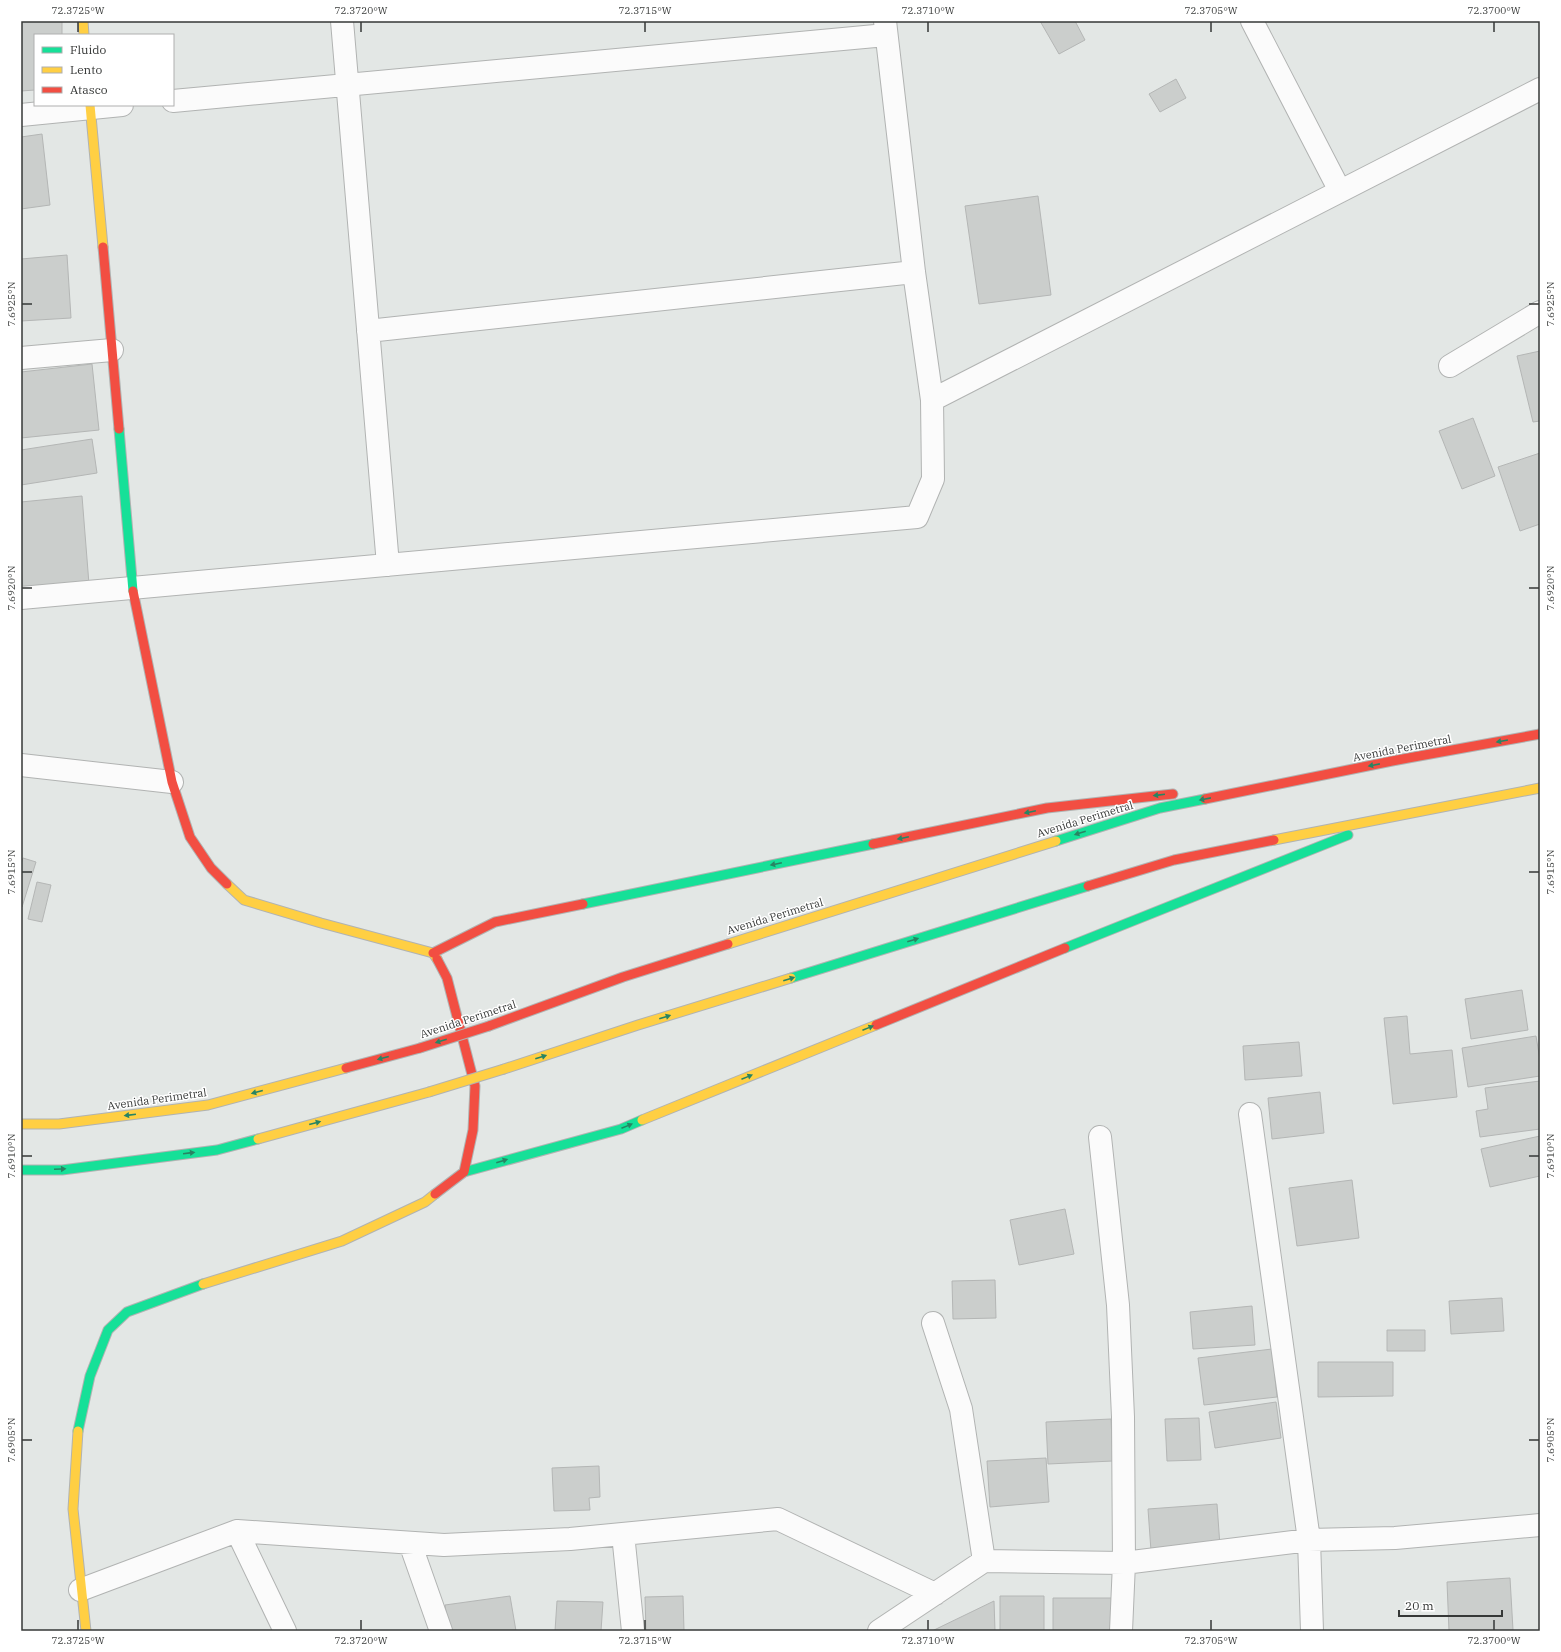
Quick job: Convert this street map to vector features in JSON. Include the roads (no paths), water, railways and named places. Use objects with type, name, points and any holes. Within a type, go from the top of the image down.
[{"type":"main road","points":[[83,21],[84,34]]},
{"type":"main road","points":[[90,106],[133,589],[172,782],[190,837],[211,868],[244,900],[321,923],[433,953],[494,922],[1047,808],[1186,792]]},
{"type":"main road","name":"Avenida Perimetral","points":[[21,1124],[59,1124],[208,1105],[420,1048],[489,1026],[622,976],[1160,808],[1540,734]]},
{"type":"main road","points":[[1201,790],[1309,778]]},
{"type":"main road","points":[[21,1170],[62,1170],[217,1150],[429,1092],[638,1025],[1174,860],[1540,788]]},
{"type":"main road","points":[[86,1631],[80,1590],[73,1509],[79,1423],[90,1376],[108,1330],[127,1312],[165,1297],[238,1272],[342,1241],[425,1202],[464,1172],[621,1129],[1066,947],[1402,814]]},
{"type":"main road","points":[[433,953],[448,978],[475,1086],[473,1130],[464,1172]]},
{"type":"street","points":[[342,21],[388,565]]},
{"type":"street","points":[[1252,21],[1340,191]]},
{"type":"street","points":[[21,598],[916,517],[933,479],[932,400],[914,272],[885,28],[347,86],[174,101]]},
{"type":"street","points":[[932,400],[1540,89]]},
{"type":"street","points":[[21,115],[90,106]]},
{"type":"street","points":[[368,331],[914,272]]},
{"type":"street","points":[[1450,366],[1540,312]]},
{"type":"street","points":[[21,358],[112,350]]},
{"type":"street","points":[[21,765],[172,782]]},
{"type":"street","points":[[1250,1114],[1308,1540],[1312,1631]]},
{"type":"street","points":[[1100,1137],[1118,1305],[1123,1417],[1124,1563],[1121,1631]]},
{"type":"street","points":[[933,1323],[961,1409],[984,1561]]},
{"type":"street","points":[[80,1590],[237,1531],[444,1545],[570,1539],[778,1519],[935,1594]]},
{"type":"street","points":[[888,1628],[984,1561],[1124,1563],[1308,1540],[1395,1538],[1540,1525]]},
{"type":"street","points":[[237,1531],[285,1631]]},
{"type":"street","points":[[623,1534],[633,1631]]},
{"type":"street","points":[[410,1543],[441,1631]]}]
